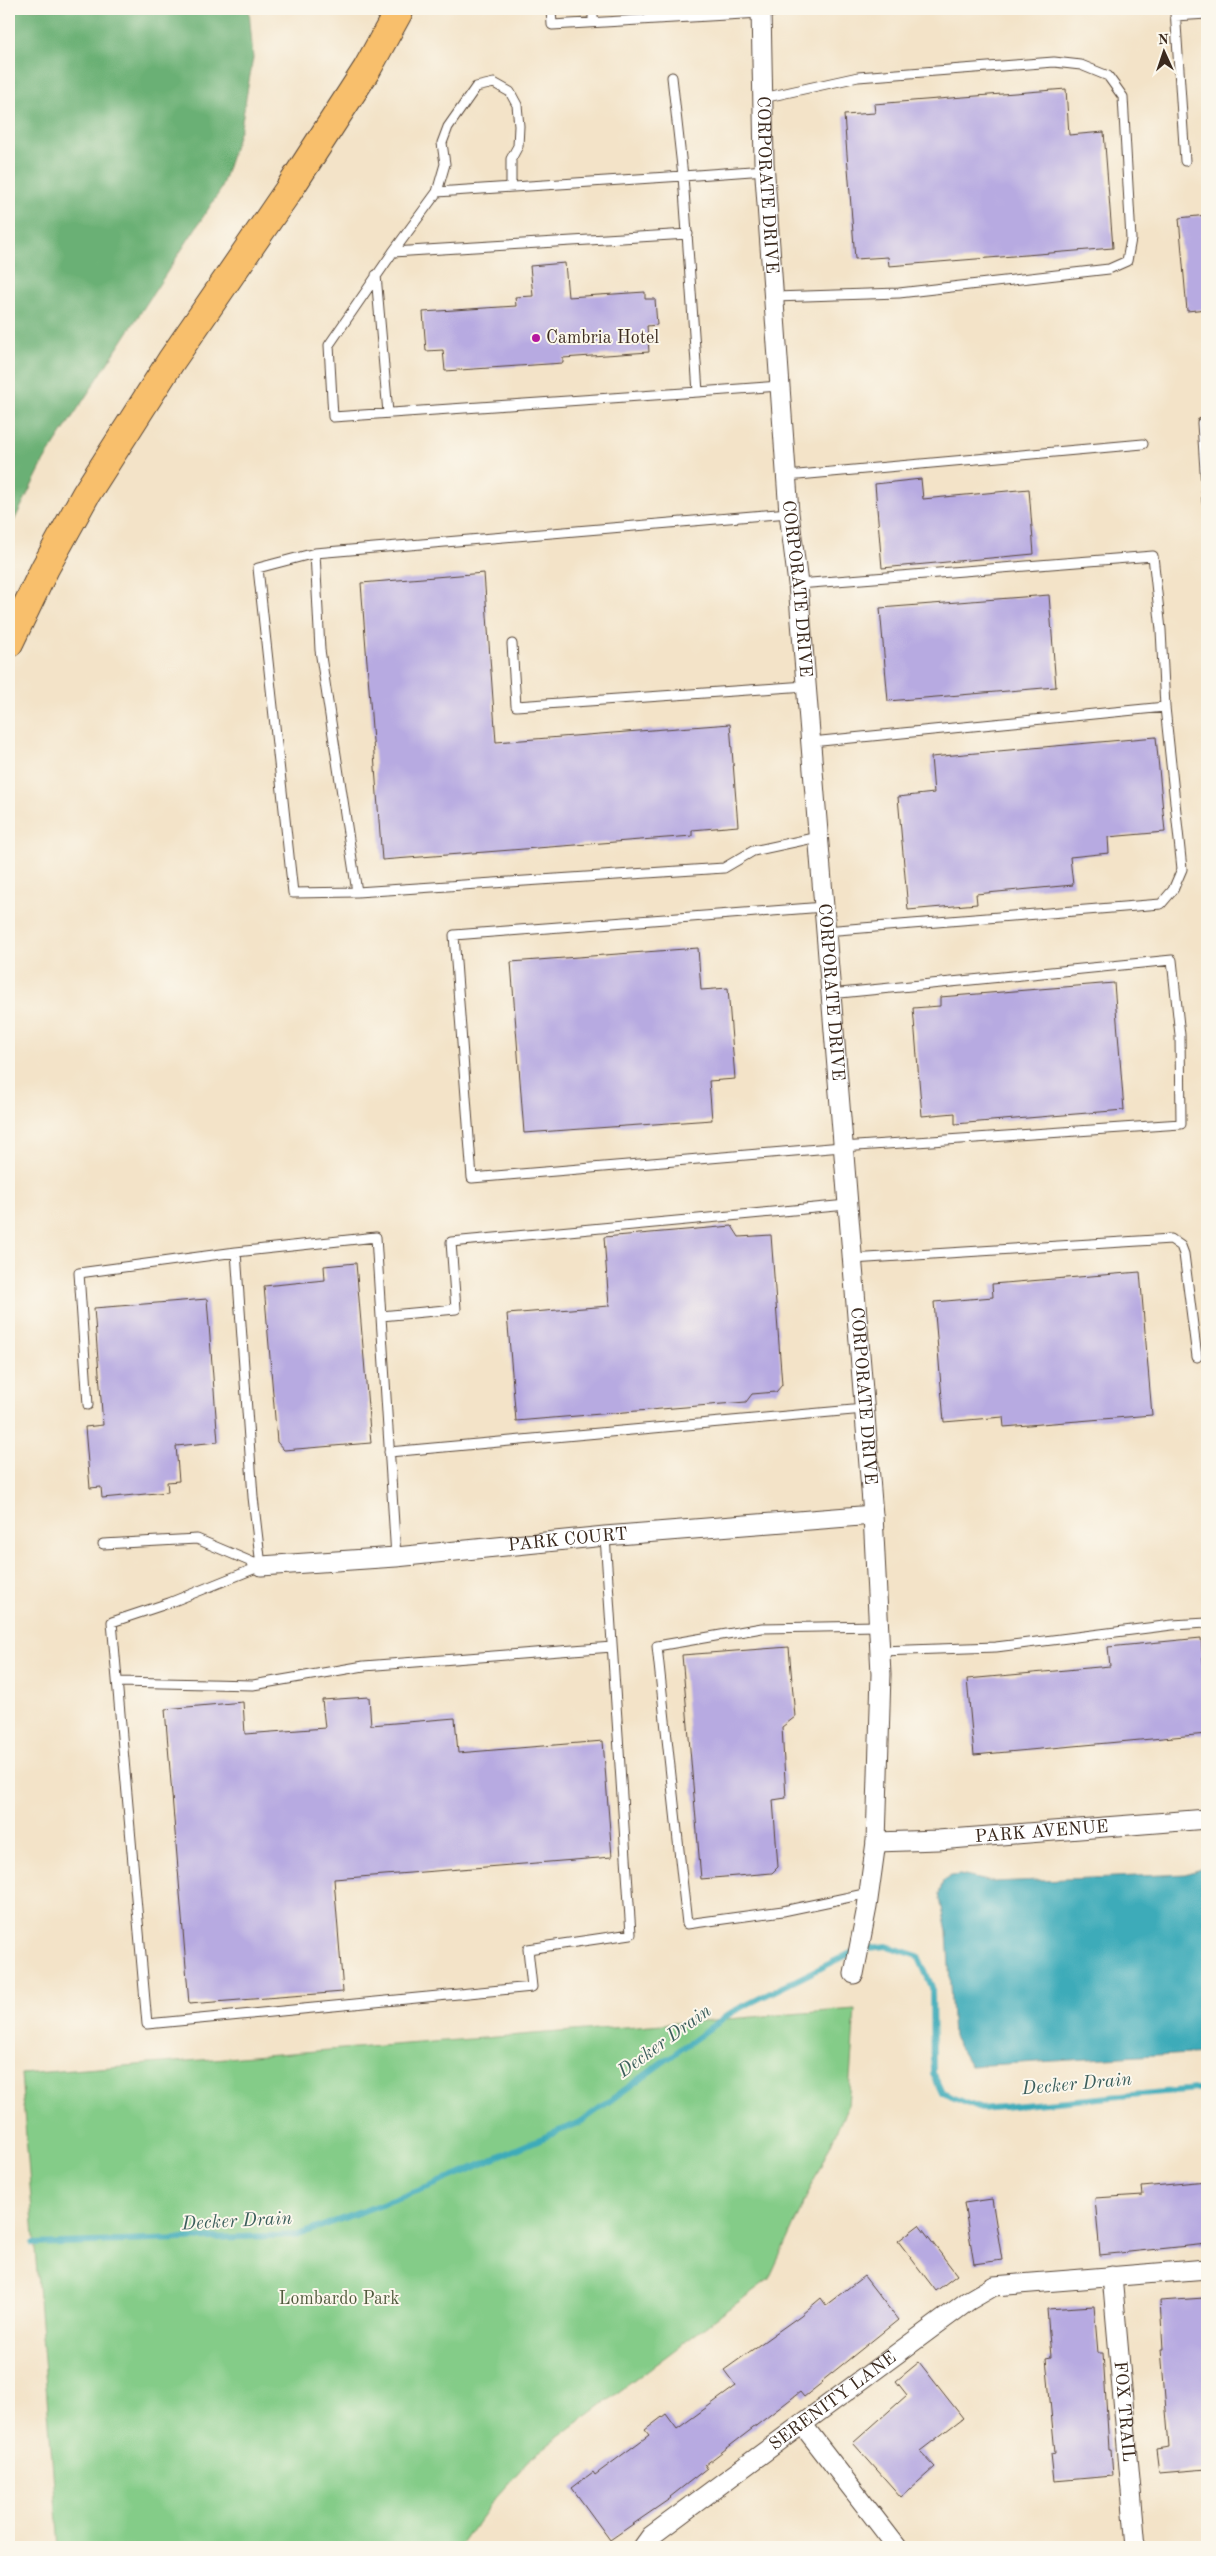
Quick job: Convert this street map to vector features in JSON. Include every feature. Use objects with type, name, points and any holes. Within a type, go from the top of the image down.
[{"type":"highway","points":[[9,643],[45,568],[86,494],[162,376],[288,191],[362,78],[400,9]]},
{"type":"street","name":"CORPORATE DRIVE","points":[[761,11],[765,170],[779,386],[811,742],[873,1515],[879,1626],[876,1842],[869,1894],[854,1974]]},
{"type":"street","name":"PARK COURT","points":[[261,1566],[396,1557],[605,1536],[873,1515]]},
{"type":"street","name":"PARK AVENUE","points":[[876,1842],[938,1840],[1207,1819]]},
{"type":"street","name":"SERENITY LANE","points":[[643,2547],[651,2536],[968,2300],[994,2286],[1207,2269]]},
{"type":"street","name":"FOX TRAIL","points":[[1112,2276],[1136,2547]]},
{"type":"street","points":[[802,2424],[897,2547]]},
{"type":"lane","points":[[551,9],[552,24],[799,9]]},
{"type":"lane","points":[[593,9],[593,22]]},
{"type":"lane","points":[[1185,161],[1175,12],[1207,14]]},
{"type":"lane","points":[[763,98],[858,77],[1054,62],[1081,65],[1108,76],[1123,97],[1131,239],[1127,260],[1109,269],[899,293],[774,297]]},
{"type":"lane","points":[[672,77],[688,234],[698,392]]},
{"type":"lane","points":[[511,187],[511,159],[518,146],[517,105],[510,92],[494,83],[476,87],[448,126],[442,143],[445,164],[437,192],[376,275],[329,345],[333,417],[779,386]]},
{"type":"lane","points":[[437,192],[765,170]]},
{"type":"lane","points":[[393,252],[688,234]]},
{"type":"lane","points":[[376,275],[388,413]]},
{"type":"lane","points":[[1207,422],[1202,423],[1207,502]]},
{"type":"lane","points":[[787,476],[1143,444]]},
{"type":"lane","points":[[789,513],[315,553],[258,568],[293,893],[357,892],[724,868],[753,851],[818,837]]},
{"type":"lane","points":[[315,553],[320,650],[357,892]]},
{"type":"lane","points":[[798,584],[1153,556],[1161,630],[1165,707],[1182,870],[1173,890],[1161,904],[825,931]]},
{"type":"lane","points":[[512,644],[516,706],[806,686]]},
{"type":"lane","points":[[811,742],[1165,707]]},
{"type":"lane","points":[[824,907],[454,935],[472,1178],[842,1147],[1181,1124],[1180,1035],[1172,960],[830,994]]},
{"type":"lane","points":[[381,1316],[456,1310],[450,1242],[847,1205]]},
{"type":"lane","points":[[88,1404],[79,1273],[236,1252],[376,1237],[396,1557]]},
{"type":"lane","points":[[851,1259],[1171,1239],[1181,1246],[1184,1254],[1198,1357]]},
{"type":"lane","points":[[236,1252],[253,1497],[261,1566]]},
{"type":"lane","points":[[389,1452],[864,1409]]},
{"type":"lane","points":[[261,1566],[169,1603],[112,1622],[147,2024],[532,1987],[528,1949],[631,1934],[605,1536]]},
{"type":"lane","points":[[103,1544],[198,1539],[261,1566]]},
{"type":"lane","points":[[880,1651],[996,1647],[1172,1625],[1207,1623]]},
{"type":"lane","points":[[869,1894],[783,1911],[687,1924],[657,1646],[762,1628],[879,1626]]},
{"type":"lane","points":[[118,1682],[253,1685],[364,1666],[612,1647]]},
{"type":"green space","points":[[9,9],[249,9],[253,58],[241,127],[220,191],[45,459],[9,531]]},
{"type":"green space","name":"Lombardo Park","points":[[855,2009],[848,2106],[769,2279],[532,2457],[495,2498],[460,2547],[59,2547],[21,2074]]},
{"type":"water","points":[[1207,1867],[1207,2052],[970,2066],[953,2037],[947,1932],[939,1894],[943,1881],[951,1876],[960,1875],[993,1882],[1186,1874]]},
{"type":"building","points":[[1066,89],[1069,135],[1104,132],[1113,248],[889,266],[888,257],[855,259],[844,115],[875,113],[874,104]]},
{"type":"building","points":[[1207,215],[1207,309],[1187,311],[1179,218]]},
{"type":"building","name":"Cambria Hotel","points":[[565,263],[568,297],[645,292],[645,299],[655,299],[657,325],[647,326],[649,352],[563,358],[563,363],[445,371],[443,350],[426,351],[423,312],[516,306],[515,297],[533,296],[530,266]]},
{"type":"building","points":[[921,479],[923,499],[1029,489],[1034,554],[882,568],[875,484]]},
{"type":"building","points":[[484,573],[496,742],[730,724],[738,826],[692,830],[692,836],[382,860],[361,583]]},
{"type":"building","points":[[1049,595],[1056,687],[888,701],[880,608]]},
{"type":"building","points":[[1156,737],[1165,832],[1108,837],[1109,853],[1070,857],[1073,885],[976,894],[977,904],[908,910],[898,797],[934,793],[931,757]]},
{"type":"building","points":[[698,948],[701,990],[728,988],[735,1079],[709,1081],[712,1120],[524,1133],[511,962]]},
{"type":"building","points":[[1114,983],[1124,1110],[955,1124],[955,1113],[922,1116],[913,1008],[940,1006],[940,997]]},
{"type":"building","points":[[732,1226],[739,1237],[771,1235],[782,1385],[776,1392],[752,1394],[746,1402],[516,1421],[507,1314],[609,1306],[604,1237]]},
{"type":"building","points":[[356,1263],[371,1443],[284,1450],[277,1442],[264,1286],[325,1280],[324,1266]]},
{"type":"building","points":[[1140,1272],[1152,1415],[1004,1427],[1003,1417],[944,1422],[934,1302],[993,1297],[992,1284]]},
{"type":"building","points":[[207,1299],[218,1442],[176,1446],[179,1481],[167,1482],[168,1492],[102,1498],[101,1487],[90,1488],[85,1427],[103,1425],[94,1308]]},
{"type":"building","points":[[1201,1638],[1207,1704],[1207,1734],[974,1755],[967,1679],[1110,1666],[1108,1647]]},
{"type":"building","points":[[789,1647],[795,1717],[782,1727],[786,1798],[773,1800],[778,1867],[772,1873],[701,1879],[682,1655]]},
{"type":"building","points":[[369,1697],[371,1725],[455,1718],[458,1753],[603,1741],[612,1857],[334,1879],[343,1992],[189,2004],[165,1709],[243,1702],[245,1734],[325,1728],[322,1700]]},
{"type":"building","points":[[1207,2181],[1207,2244],[1100,2255],[1095,2198],[1143,2195],[1142,2187]]},
{"type":"building","points":[[992,2199],[1002,2260],[974,2264],[964,2203]]},
{"type":"building","points":[[919,2225],[957,2275],[936,2291],[898,2241]]},
{"type":"building","points":[[864,2276],[898,2320],[804,2397],[800,2392],[705,2465],[707,2468],[671,2498],[610,2540],[572,2488],[593,2472],[595,2475],[649,2435],[645,2430],[666,2414],[677,2429],[736,2386],[724,2370],[801,2315],[821,2298],[826,2305]]},
{"type":"building","points":[[1204,2298],[1207,2358],[1207,2469],[1159,2473],[1156,2449],[1169,2447],[1161,2349],[1163,2349],[1160,2301]]},
{"type":"building","points":[[1094,2306],[1098,2353],[1103,2353],[1109,2449],[1111,2449],[1113,2476],[1054,2481],[1051,2454],[1055,2453],[1046,2358],[1051,2357],[1047,2309]]},
{"type":"building","points":[[919,2362],[963,2418],[920,2451],[935,2467],[901,2497],[853,2443],[907,2395],[896,2381]]},
{"type":"waterway","name":"Decker Drain","points":[[33,2244],[298,2235],[431,2186],[582,2121],[732,2012],[859,1949],[887,1946],[918,1956],[932,1987],[933,2073],[942,2093],[981,2109],[1207,2088]]},
{"type":"place","name":"Cambria Hotel","points":[[536,338]]}]
